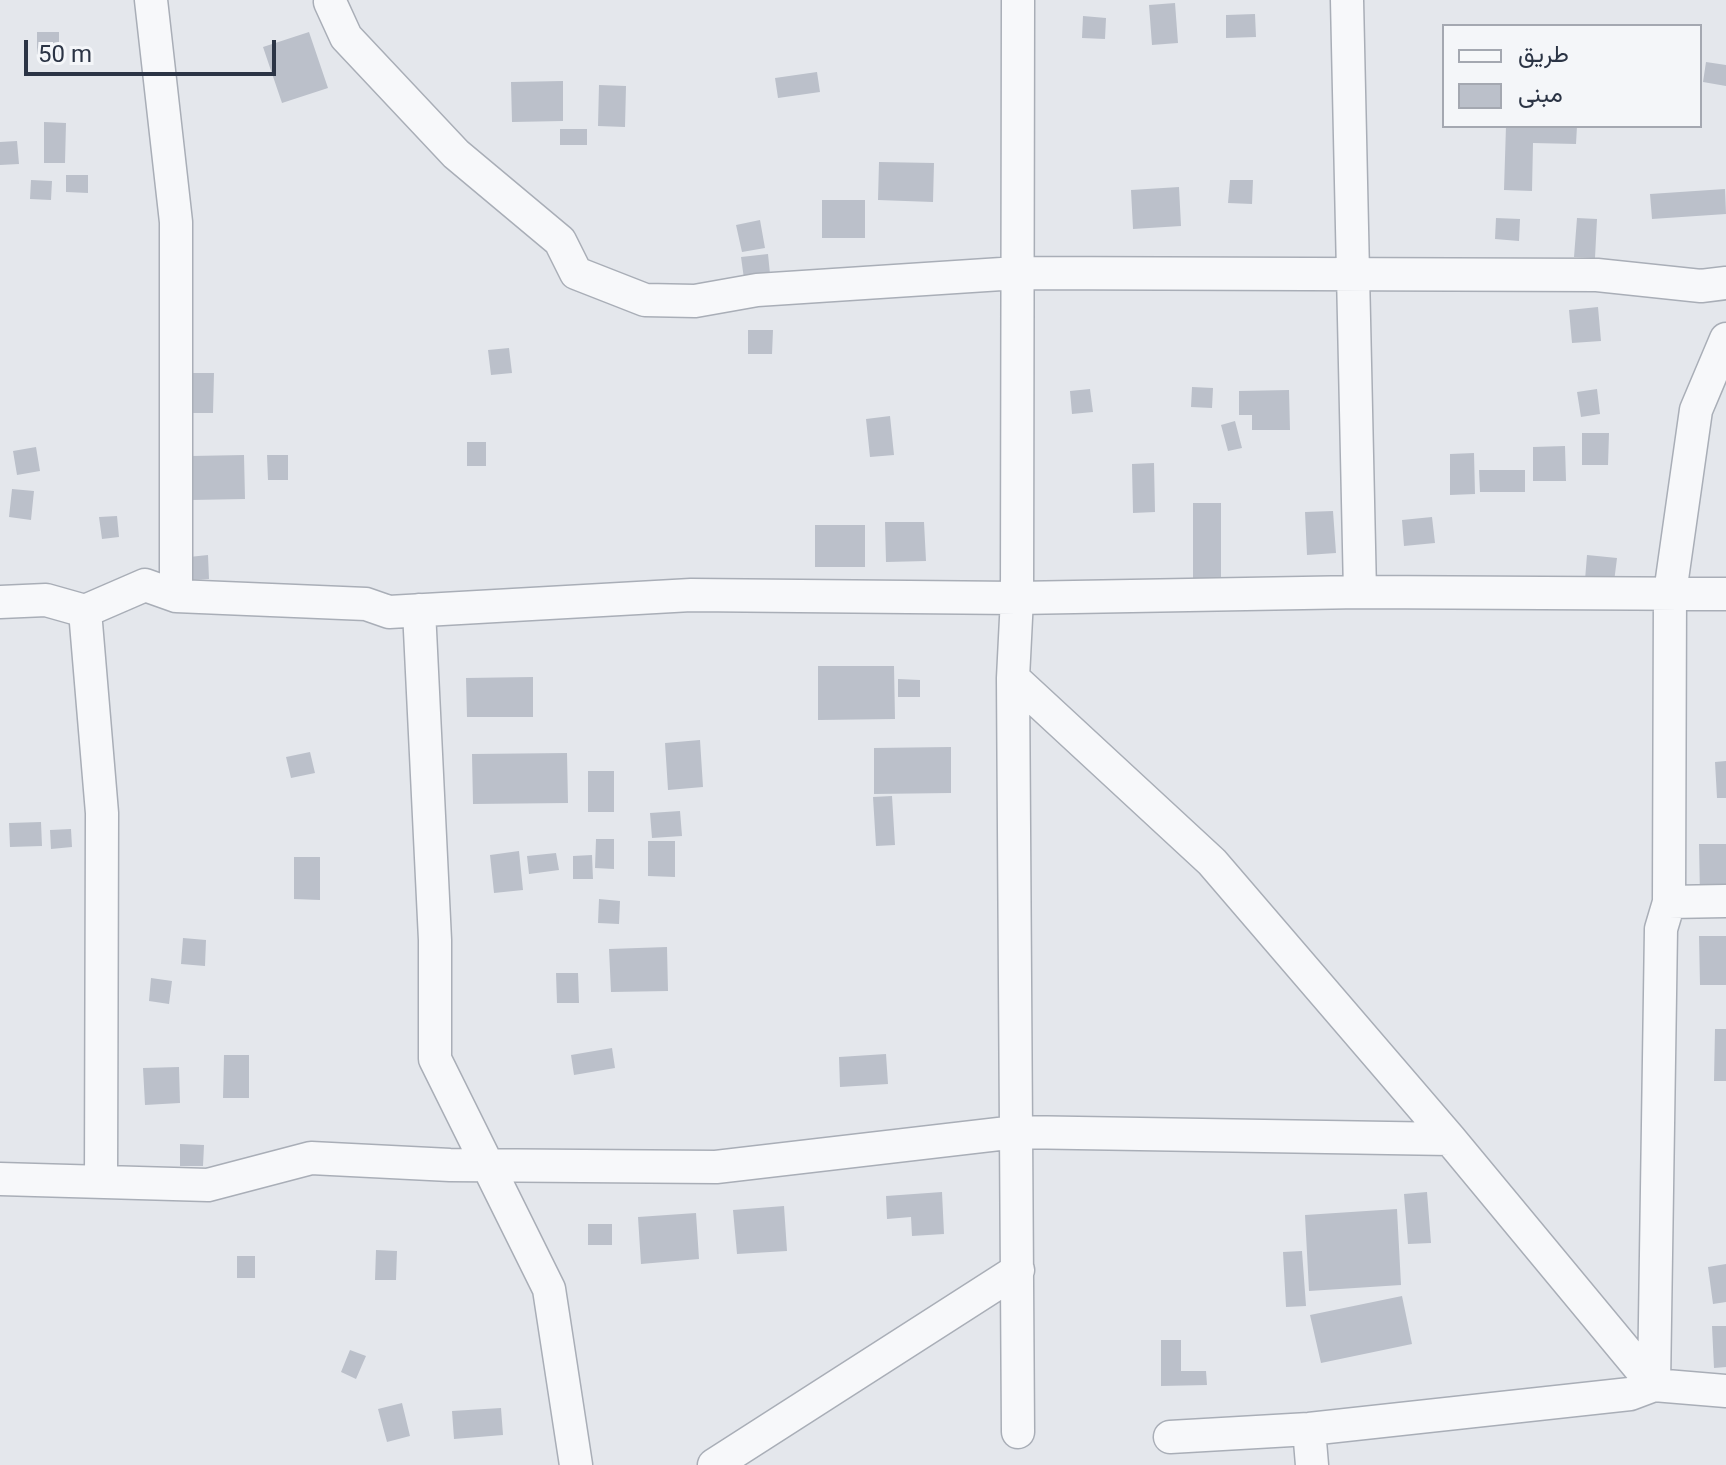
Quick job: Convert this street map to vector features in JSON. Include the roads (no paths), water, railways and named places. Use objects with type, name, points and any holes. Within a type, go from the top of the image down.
[{"type":"street","points":[[151,0],[176,222],[176,596]]},
{"type":"street","points":[[1018,0],[1017,598],[1013,678],[1018,1432]]},
{"type":"street","points":[[1347,0],[1360,592]]},
{"type":"street","points":[[332,1],[346,37],[456,154],[560,241],[576,273],[645,300],[695,301],[757,290],[1017,273],[1597,275],[1701,286],[1726,283]]},
{"type":"street","points":[[1654,1385],[1661,929],[1669,902],[1670,593],[1696,410],[1726,339]]},
{"type":"street","points":[[0,602],[46,600],[85,611],[145,585],[176,596],[366,604],[389,612],[691,595],[1017,598],[1360,592],[1726,594]]},
{"type":"street","points":[[419,610],[435,940],[435,1059],[549,1289],[576,1465]]},
{"type":"street","points":[[85,611],[102,813],[101,1182]]},
{"type":"street","points":[[1013,678],[1212,862],[1450,1139],[1654,1385]]},
{"type":"street","points":[[1669,902],[1726,901]]},
{"type":"street","points":[[0,1179],[208,1185],[311,1158],[490,1165],[716,1167],[1016,1132],[1450,1139]]},
{"type":"street","points":[[714,1465],[1018,1270]]},
{"type":"street","points":[[1170,1437],[1309,1429],[1630,1394],[1654,1385],[1726,1391]]},
{"type":"street","points":[[1309,1429],[1312,1465]]}]
